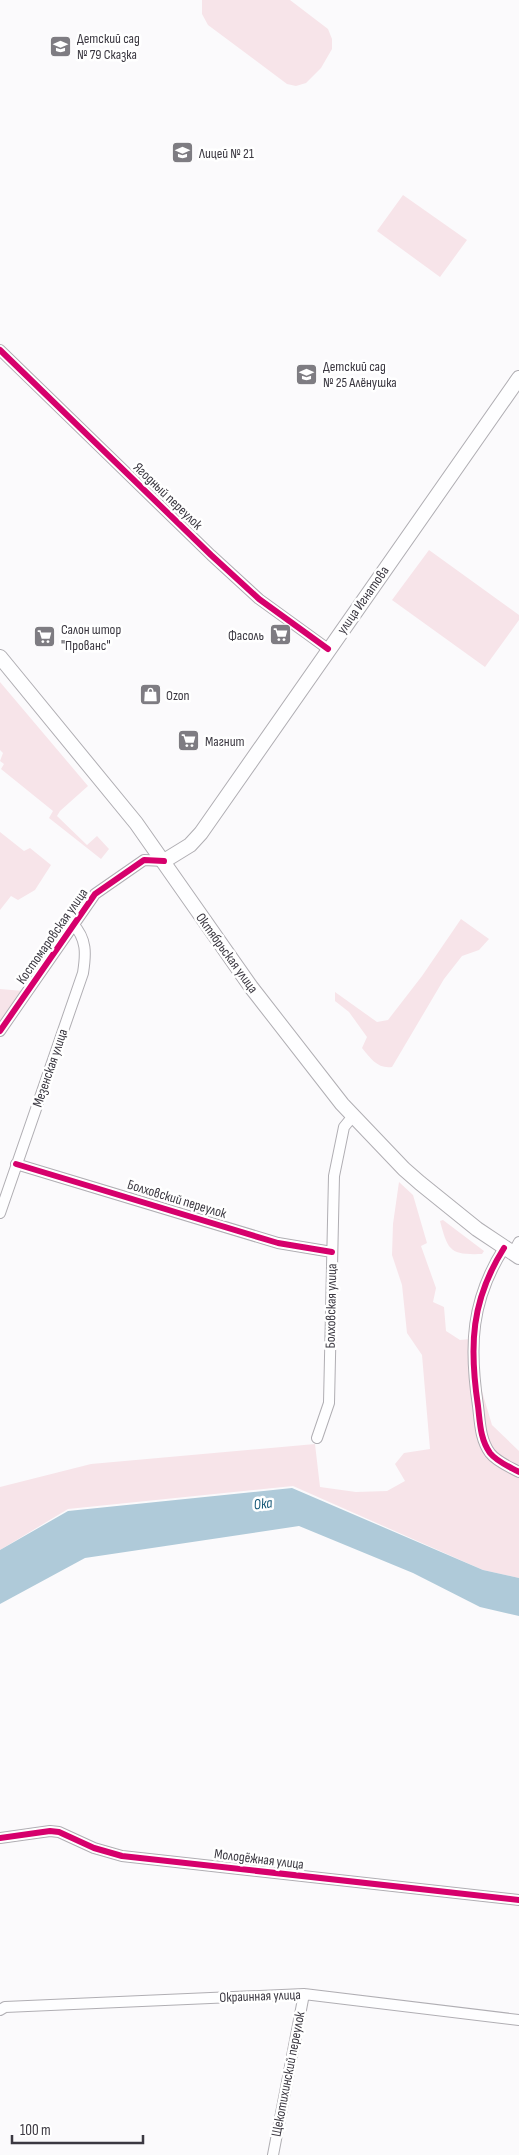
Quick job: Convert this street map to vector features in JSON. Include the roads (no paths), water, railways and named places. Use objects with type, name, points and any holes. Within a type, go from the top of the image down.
[{"type":"main road","name":"улица Игнатова","points":[[164,861],[190,845],[201,833],[519,378]]},
{"type":"main road","name":"Октябрьская улица","points":[[0,657],[136,823],[251,987],[353,1116],[404,1169],[477,1229],[514,1250]]},
{"type":"street","name":"Ягодный переулок","points":[[0,350],[258,599],[328,650]]},
{"type":"street","name":"Костомаровская улица","points":[[0,1030],[95,894],[144,860],[164,861]]},
{"type":"street","name":"Мезенская улица","points":[[0,1213],[83,973],[85,944],[80,932],[73,924]]},
{"type":"street","name":"Болховская улица","points":[[317,1438],[329,1403],[334,1176],[344,1127],[353,1116]]},
{"type":"street","name":"Болховский переулок","points":[[16,1164],[278,1243],[332,1252]]},
{"type":"street","points":[[514,1250],[492,1268],[480,1296],[473,1334],[473,1371],[484,1440],[492,1456],[519,1472]]},
{"type":"street","name":"Молодёжная улица","points":[[0,1838],[50,1831],[59,1832],[94,1848],[122,1856],[519,1900]]},
{"type":"street","name":"Окраинная улица","points":[[0,2010],[5,2007],[304,1994],[519,2020]]},
{"type":"street","name":"Щекотихинский переулок","points":[[273,2155],[304,1994]]},
{"type":"water","name":"Ока","points":[[292,1488],[483,1570],[519,1578],[519,1616],[480,1607],[413,1573],[299,1526],[85,1558],[0,1604],[0,1550],[68,1511]]},
{"type":"place","name":"Детский сад № 79 Сказка","points":[[61,46]]},
{"type":"place","name":"Лицей № 21","points":[[183,153]]},
{"type":"place","name":"Детский сад № 25 Алёнушка","points":[[307,374]]},
{"type":"place","name":"Фасоль","points":[[280,635]]},
{"type":"place","name":"Салон штор \"Прованс\"","points":[[45,637]]},
{"type":"place","name":"Ozon","points":[[150,695]]},
{"type":"place","name":"Магнит","points":[[189,741]]}]
